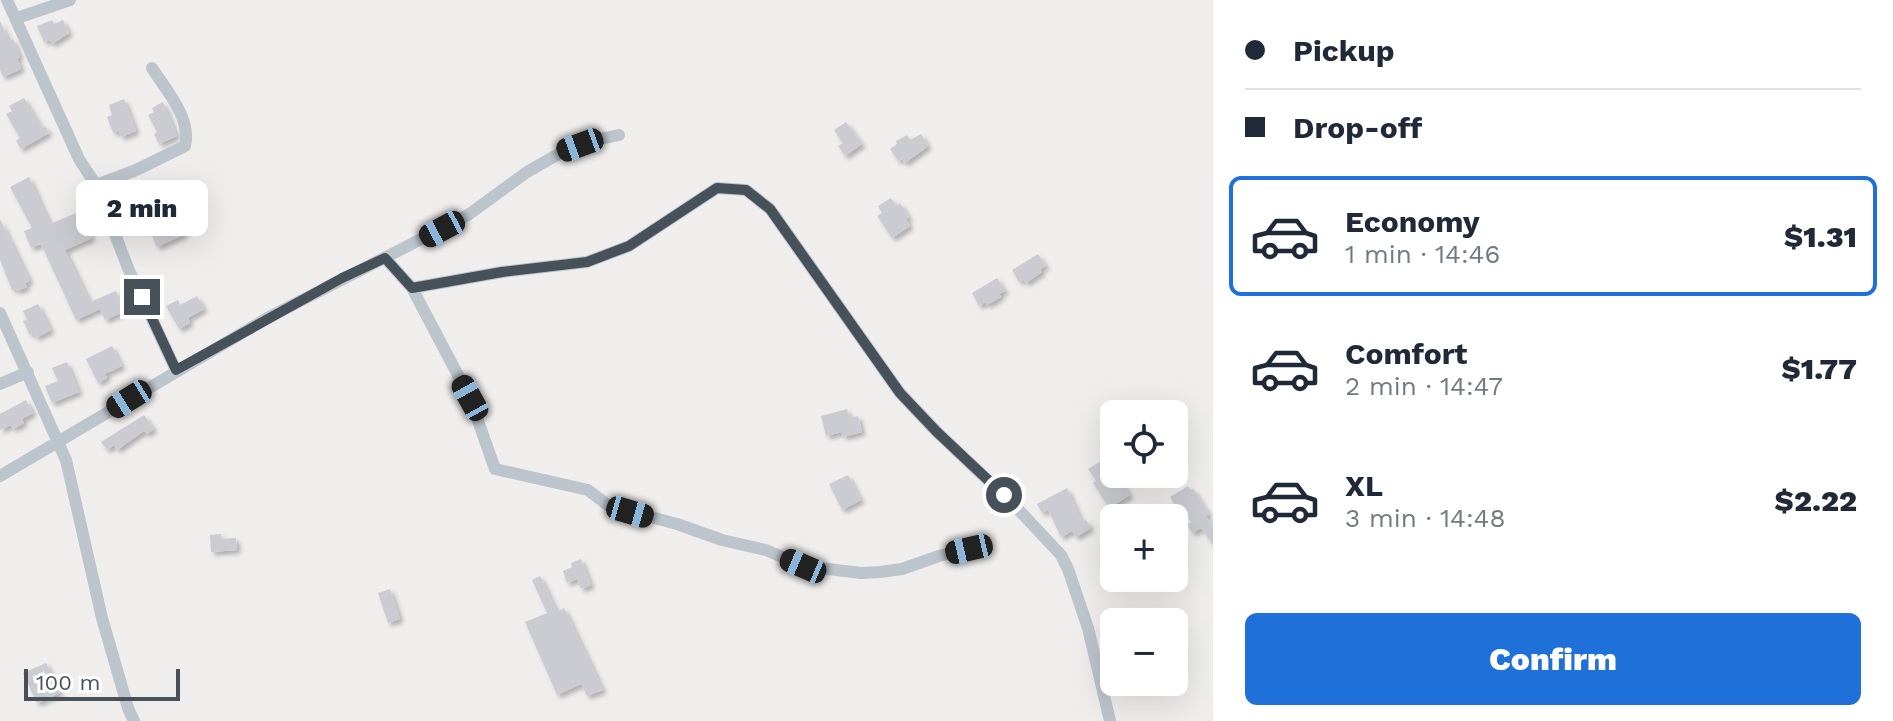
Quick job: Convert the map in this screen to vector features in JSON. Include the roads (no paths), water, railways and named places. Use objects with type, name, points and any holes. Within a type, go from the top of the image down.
[{"type":"street","points":[[7,0],[79,159],[96,185],[128,268],[176,370]]},
{"type":"street","points":[[17,18],[70,0]]},
{"type":"street","points":[[96,185],[134,171],[185,146],[188,135],[178,108],[152,68]]},
{"type":"street","points":[[0,476],[176,370],[342,278],[468,215],[527,172],[564,151],[619,135]]},
{"type":"street","points":[[412,288],[502,272],[587,262],[629,246],[717,188],[746,190],[770,209],[900,393],[1061,555],[1088,628],[1110,721]]},
{"type":"street","points":[[385,258],[412,288],[470,398],[495,469],[588,490],[609,506],[766,550],[803,566],[861,573],[880,572],[902,569],[969,549]]},
{"type":"street","points":[[0,313],[66,460],[102,618],[134,721]]},
{"type":"street","points":[[0,384],[28,372]]}]
